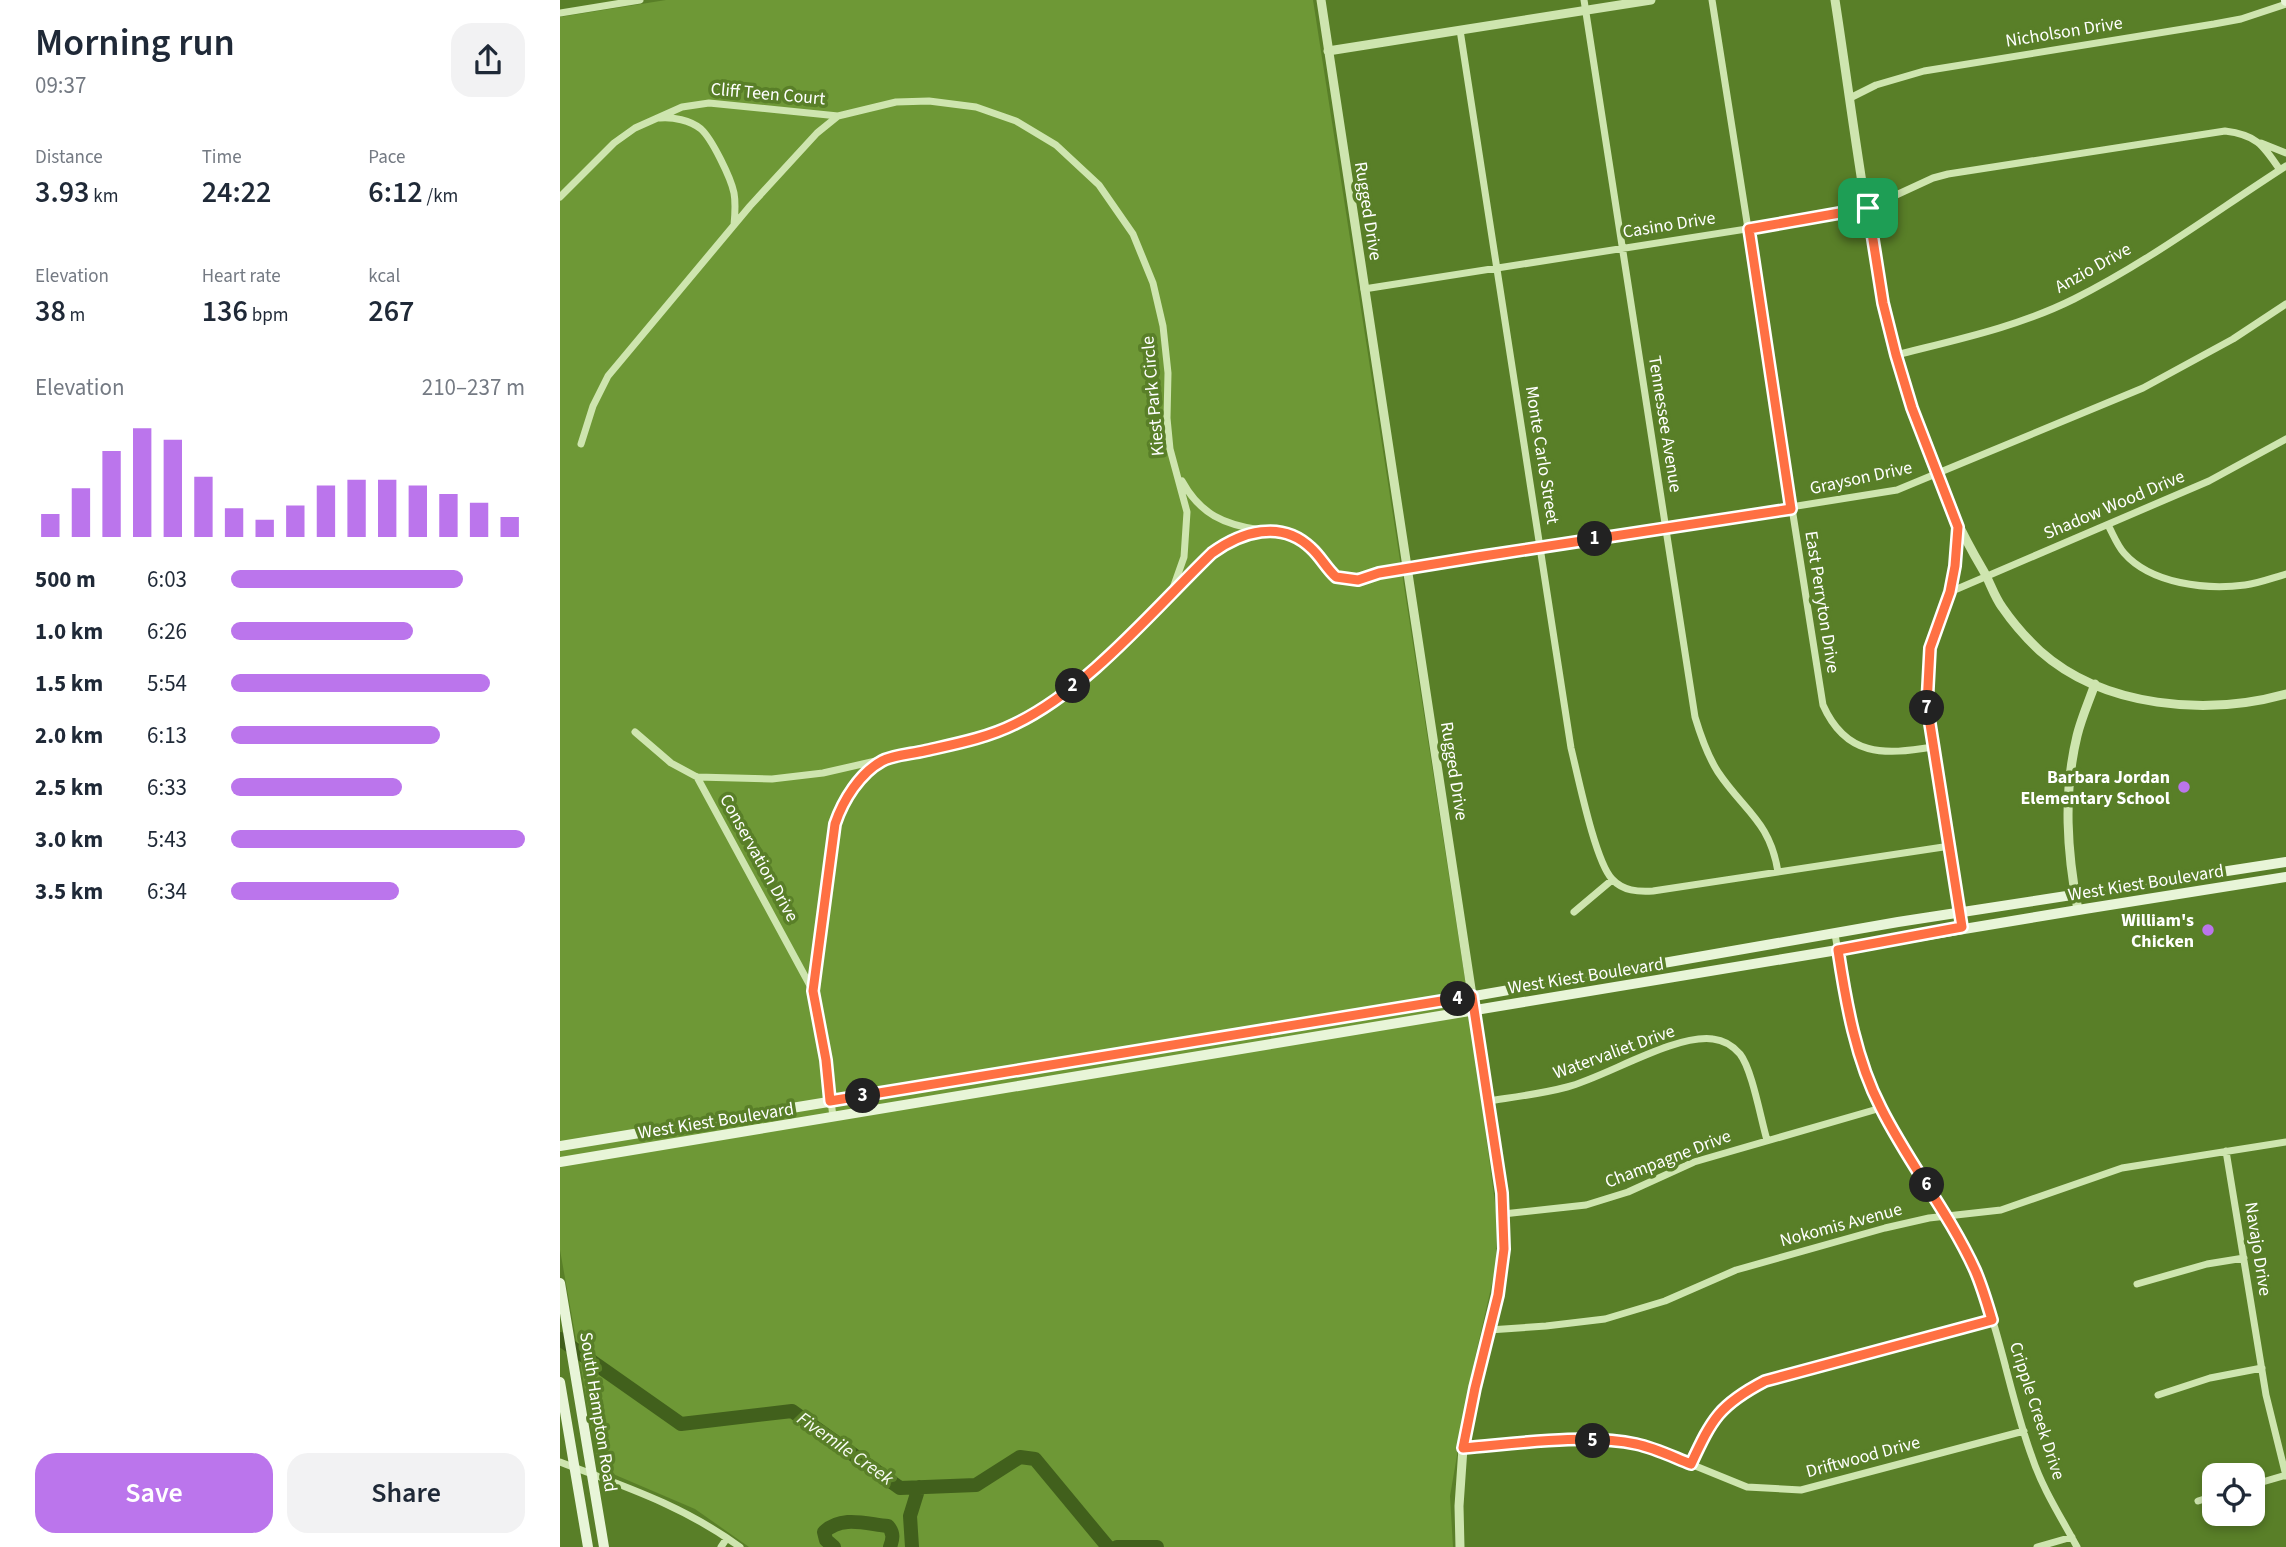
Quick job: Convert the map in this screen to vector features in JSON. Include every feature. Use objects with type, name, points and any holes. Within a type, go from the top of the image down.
[{"type":"main road","name":"West Kiest Boulevard","points":[[560,1146],[2075,894],[2286,862]]},
{"type":"main road","points":[[2251,867],[2253,882]]},
{"type":"main road","name":"West Kiest Boulevard","points":[[560,1162],[1838,950],[1962,927],[2286,877]]},
{"type":"main road","points":[[2162,881],[2165,896]]},
{"type":"main road","points":[[1656,965],[1658,980]]},
{"type":"main road","name":"South Hampton Road","points":[[560,1283],[604,1547]]},
{"type":"main road","name":"South Hampton Road","points":[[560,1382],[589,1547]]},
{"type":"street","points":[[560,13],[640,0]]},
{"type":"street","name":"Rugged Drive","points":[[1321,0],[1475,1010],[1503,1214],[1502,1272],[1463,1448],[1459,1506],[1461,1547]]},
{"type":"street","points":[[1328,51],[1460,30],[1585,5],[1651,0]]},
{"type":"street","name":"East Perryton Drive","points":[[1712,0],[1820,692],[1830,721],[1842,736],[1858,746],[1878,752],[1898,753],[1933,747]]},
{"type":"street","points":[[1835,0],[1883,303],[1896,355],[1912,408],[1958,527],[2001,606],[2041,652],[2066,670],[2095,684],[2141,699],[2176,705],[2235,704],[2286,694]]},
{"type":"street","name":"Nicholson Drive","points":[[1850,98],[1876,85],[1924,71],[2241,19],[2286,2]]},
{"type":"street","name":"Tennessee Avenue","points":[[1585,5],[1695,717],[1702,740],[1719,774],[1759,821],[1768,836],[1775,852],[1778,872]]},
{"type":"street","name":"Monte Carlo Street","points":[[1460,30],[1572,748],[1601,858],[1612,880]]},
{"type":"street","name":"Kiest Park Circle","points":[[580,444],[593,405],[608,376],[750,206],[817,133],[838,116],[896,102],[929,101],[976,107],[1016,121],[1056,145],[1099,185],[1133,234],[1153,283],[1163,326],[1168,373],[1167,418],[1170,449],[1186,512],[1187,541],[1180,572],[1172,591],[1088,674],[1039,711],[989,735],[823,773],[772,779],[697,777],[671,763],[635,732]]},
{"type":"street","name":"Cliff Teen Court","points":[[560,197],[614,143],[635,128],[682,107],[709,103],[838,116]]},
{"type":"street","points":[[655,119],[678,119],[695,125],[704,132],[733,190],[736,208],[733,228]]},
{"type":"street","name":"Casino Drive","points":[[1364,289],[1868,208],[1933,178],[1948,174],[2225,131],[2242,133],[2286,153]]},
{"type":"street","points":[[2261,143],[2283,168]]},
{"type":"street","name":"Anzio Drive","points":[[1896,355],[1996,329],[2072,300],[2116,275],[2283,168]]},
{"type":"street","name":"Grayson Drive","points":[[1178,473],[1192,497],[1208,514],[1258,530],[1298,538],[1310,546],[1331,572],[1342,579],[1358,580],[1379,573],[1897,490],[2143,388],[2234,339],[2286,304]]},
{"type":"street","name":"Shadow Wood Drive","points":[[1950,592],[2209,481],[2286,439]]},
{"type":"street","points":[[2108,525],[2122,551],[2130,559],[2153,574],[2169,579],[2230,586],[2263,582],[2286,574]]},
{"type":"street","points":[[1958,527],[1950,592],[1935,629],[1928,667],[1927,705],[1962,927]]},
{"type":"street","points":[[1172,591],[1220,547],[1258,530]]},
{"type":"street","points":[[2078,909],[2067,814],[2077,734],[2095,684]]},
{"type":"street","name":"Conservation Drive","points":[[813,991],[839,810],[859,781],[883,761]]},
{"type":"street","name":"Conservation Drive","points":[[697,777],[813,991],[826,1060],[833,1118]]},
{"type":"street","points":[[1574,912],[1612,880],[1633,891],[1643,892],[1950,846]]},
{"type":"street","name":"Cripple Creek Drive","points":[[1835,934],[1843,984],[1863,1068],[1881,1108],[1976,1272],[2043,1486],[2077,1547]]},
{"type":"street","name":"Watervaliet Drive","points":[[1488,1101],[1566,1088],[1656,1052],[1698,1039],[1711,1039],[1723,1041],[1741,1055],[1767,1140]]},
{"type":"street","name":"Champagne Drive","points":[[1503,1214],[1586,1205],[1628,1192],[1694,1162],[1881,1108]]},
{"type":"street","name":"Nokomis Avenue","points":[[1489,1330],[1614,1317],[1665,1301],[1736,1270],[1897,1225],[2001,1210],[2122,1168],[2286,1142]]},
{"type":"street","name":"Navajo Drive","points":[[2226,1151],[2271,1422],[2286,1476]]},
{"type":"street","points":[[2137,1284],[2207,1264],[2244,1258]]},
{"type":"street","points":[[1691,1464],[1708,1427],[1719,1411],[1744,1392],[1765,1381],[1992,1320]]},
{"type":"street","points":[[2158,1395],[2210,1378],[2262,1368]]},
{"type":"street","name":"Driftwood Drive","points":[[1463,1448],[1554,1440],[1635,1444],[1747,1487],[1801,1490],[2024,1431]]},
{"type":"street","points":[[560,1462],[660,1499],[740,1547]]},
{"type":"street","points":[[2265,1482],[2286,1476]]},
{"type":"street","points":[[2198,1501],[2202,1500]]},
{"type":"street","points":[[2037,1547],[2072,1537]]},
{"type":"street","points":[[721,1547],[727,1538]]},
{"type":"green space","points":[[666,0],[1313,0],[1467,992],[1497,1218],[1496,1266],[1470,1380],[1450,1496],[1453,1547],[749,1547],[695,1509],[599,1468],[560,1250],[560,17]]},
{"type":"waterway","name":"Fivemile Creek","points":[[560,1339],[681,1424],[792,1411],[900,1488],[976,1485],[1020,1457],[1035,1459],[1108,1547]]},
{"type":"waterway","points":[[912,1547],[910,1516],[919,1487]]},
{"type":"waterway","points":[[834,1547],[826,1540],[824,1532],[846,1522],[888,1526],[892,1536],[890,1547]]},
{"type":"waterway","name":"Fivemile Creek","points":[[1117,1547],[1157,1547]]},
{"type":"place","name":"Barbara Jordan Elementary School","points":[[2184,787]]},
{"type":"place","name":"William's Chicken","points":[[2208,930]]},
{"type":"route","points":[[1868,208],[1883,303],[1896,355],[1912,408],[1958,527],[1950,592],[1930,648],[1926,686],[1962,927],[1838,950],[1843,984],[1863,1068],[1881,1108],[1967,1253],[1992,1320],[1765,1381],[1744,1392],[1719,1411],[1708,1427],[1691,1464],[1635,1444],[1608,1441],[1554,1440],[1463,1448],[1468,1416],[1498,1295],[1504,1249],[1502,1193],[1472,996],[830,1101],[826,1060],[813,991],[835,824],[839,810],[859,781],[883,761],[989,735],[1039,711],[1088,674],[1212,553],[1229,541],[1258,530],[1298,538],[1310,546],[1336,577],[1358,580],[1379,573],[1791,509],[1749,229],[1868,208]]}]
